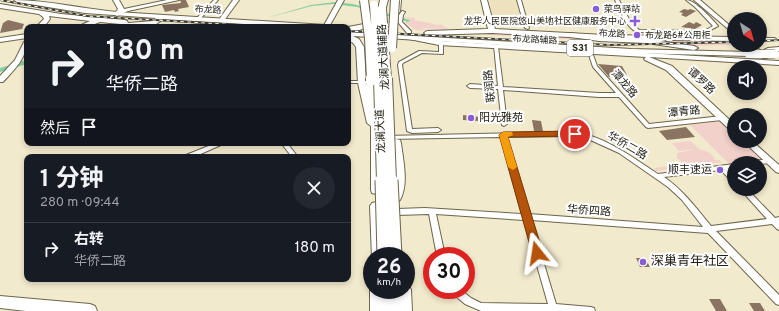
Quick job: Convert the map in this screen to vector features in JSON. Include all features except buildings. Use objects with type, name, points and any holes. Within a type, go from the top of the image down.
[{"type":"highway","points":[[364,0],[369,38],[375,119]]},
{"type":"highway","points":[[395,0],[392,39],[389,139],[399,176],[396,196]]},
{"type":"highway","name":"龙澜大道","points":[[379,7],[378,48],[384,247]]},
{"type":"highway","name":"龙澜大道","points":[[379,7],[388,86],[389,150],[394,247]]},
{"type":"highway","points":[[385,299],[385,311]]},
{"type":"highway","points":[[400,299],[403,311]]},
{"type":"main road","name":"布龙路","points":[[17,0],[85,11],[270,24]]},
{"type":"main road","points":[[116,0],[121,9],[117,14]]},
{"type":"main road","points":[[90,24],[126,10],[176,0]]},
{"type":"main road","points":[[220,21],[236,0]]},
{"type":"main road","points":[[484,0],[492,31]]},
{"type":"main road","points":[[328,24],[340,2]]},
{"type":"main road","points":[[697,3],[727,25]]},
{"type":"main road","name":"布龙路","points":[[0,6],[41,13],[102,20],[170,24]]},
{"type":"main road","points":[[379,7],[389,27],[408,34]]},
{"type":"main road","name":"龙澜大道辅路","points":[[379,7],[385,51],[396,89],[389,139]]},
{"type":"main road","name":"龙澜大道辅路","points":[[377,247],[375,119],[376,54],[372,18],[379,7]]},
{"type":"main road","points":[[41,13],[46,16],[47,19],[43,24]]},
{"type":"main road","points":[[144,24],[155,23],[161,17]]},
{"type":"main road","points":[[351,31],[366,25],[372,18]]},
{"type":"main road","points":[[96,24],[102,20]]},
{"type":"main road","name":"布龙路辅路","points":[[427,33],[492,31],[574,35],[727,39]]},
{"type":"main road","name":"布龙路","points":[[351,32],[383,34],[427,33],[443,39],[696,48],[746,53]]},
{"type":"main road","points":[[351,33],[366,42],[376,54]]},
{"type":"main road","name":"布龙路","points":[[408,34],[443,39],[630,51],[775,52]]},
{"type":"main road","points":[[385,51],[386,47],[408,34]]},
{"type":"main road","points":[[351,35],[360,46],[361,82],[376,139],[389,139]]},
{"type":"main road","points":[[574,35],[598,39],[646,41],[696,48]]},
{"type":"main road","points":[[0,40],[24,36]]},
{"type":"main road","name":"布龙路辅路","points":[[443,39],[496,47],[621,55],[682,57],[746,53],[754,60]]},
{"type":"main road","points":[[0,44],[24,41]]},
{"type":"main road","points":[[548,46],[591,52]]},
{"type":"main road","points":[[0,80],[14,66],[24,47]]},
{"type":"main road","points":[[760,52],[769,59],[779,63]]},
{"type":"main road","points":[[746,53],[760,60]]},
{"type":"main road","points":[[621,55],[649,60],[669,68]]},
{"type":"main road","points":[[669,68],[667,64],[669,62],[674,58],[682,57]]},
{"type":"main road","name":"布龙路辅路","points":[[767,64],[779,63]]},
{"type":"main road","name":"谭罗路","points":[[669,68],[727,123]]},
{"type":"main road","points":[[755,148],[779,170]]},
{"type":"main road","points":[[396,196],[400,247]]},
{"type":"main road","points":[[377,299],[377,311]]},
{"type":"main road","points":[[403,311],[404,299]]},
{"type":"main road","points":[[0,302],[90,311]]},
{"type":"street","points":[[198,19],[202,13],[208,10],[216,0]]},
{"type":"street","points":[[399,0],[397,10],[408,34]]},
{"type":"street","points":[[519,0],[527,28]]},
{"type":"street","points":[[617,0],[626,17],[638,31],[708,32],[716,25],[697,3],[688,0]]},
{"type":"street","points":[[438,130],[409,130],[396,89],[400,63],[421,52],[441,52],[443,39]]},
{"type":"street","points":[[767,39],[774,39]]},
{"type":"street","name":"联润路","points":[[496,47],[504,124]]},
{"type":"street","name":"潭龙路","points":[[591,52],[595,66],[648,126]]},
{"type":"street","points":[[351,82],[361,82]]},
{"type":"street","points":[[470,86],[599,95],[620,95]]},
{"type":"street","name":"潭青路","points":[[648,126],[722,118]]},
{"type":"street","name":"华侨二路","points":[[389,139],[583,134],[621,152],[657,176],[684,198],[710,230],[779,301]]},
{"type":"street","points":[[503,135],[528,217],[553,310]]},
{"type":"street","points":[[195,154],[214,146]]},
{"type":"street","points":[[286,146],[293,154]]},
{"type":"street","points":[[722,167],[727,172]]},
{"type":"street","points":[[657,176],[727,167]]},
{"type":"street","points":[[749,196],[776,221],[779,228]]},
{"type":"street","name":"华侨四路","points":[[397,212],[432,212],[528,217],[710,230],[776,221]]},
{"type":"street","points":[[432,212],[439,247]]},
{"type":"street","points":[[466,299],[482,307],[591,311]]},
{"type":"shaded area","points":[[490,0],[516,0],[521,20],[496,19],[492,12]]},
{"type":"shaded area","points":[[335,2],[353,4],[410,20],[408,22],[357,7],[333,4],[312,6],[266,18],[311,5]]},
{"type":"shaded area","points":[[404,17],[415,18],[414,20],[438,25],[440,24],[448,29],[421,28],[423,29],[465,31],[416,30],[404,22],[407,22],[410,19]]},
{"type":"shaded area","points":[[501,32],[644,42],[668,45],[456,33]]},
{"type":"shaded area","points":[[393,34],[632,48],[727,51],[633,49]]},
{"type":"shaded area","points":[[620,38],[727,41],[727,45],[691,46]]},
{"type":"shaded area","points":[[721,121],[727,127],[727,148],[749,148],[758,156],[727,156],[727,162],[690,125]]},
{"type":"shaded area","points":[[691,141],[698,149],[708,152],[715,160],[722,162],[656,171],[654,168],[684,164],[677,158],[677,153],[697,149],[679,151],[672,143]]},
{"type":"waterway","points":[[0,70],[24,63]]},
{"type":"railway","points":[[0,0],[87,16],[222,24]]},
{"type":"railway","points":[[351,31],[609,45],[727,42]]},
{"type":"railway","points":[[767,41],[779,40]]},
{"type":"slow traffic","points":[[509,135],[503,135],[513,167]]},
{"type":"place","name":"菜鸟驿站","points":[[596,9]]},
{"type":"place","name":"龙华人民医院悠山美地社区健康服务中心","points":[[635,21]]},
{"type":"place","name":"布龙路6#公用柜","points":[[637,35]]},
{"type":"place","name":"阳光雅苑","points":[[471,118]]},
{"type":"place","name":"顺丰速运","points":[[720,170]]},
{"type":"place","name":"深巢青年社区","points":[[643,262]]},
{"type":"route","points":[[537,253],[528,217],[503,135],[575,134]]}]
